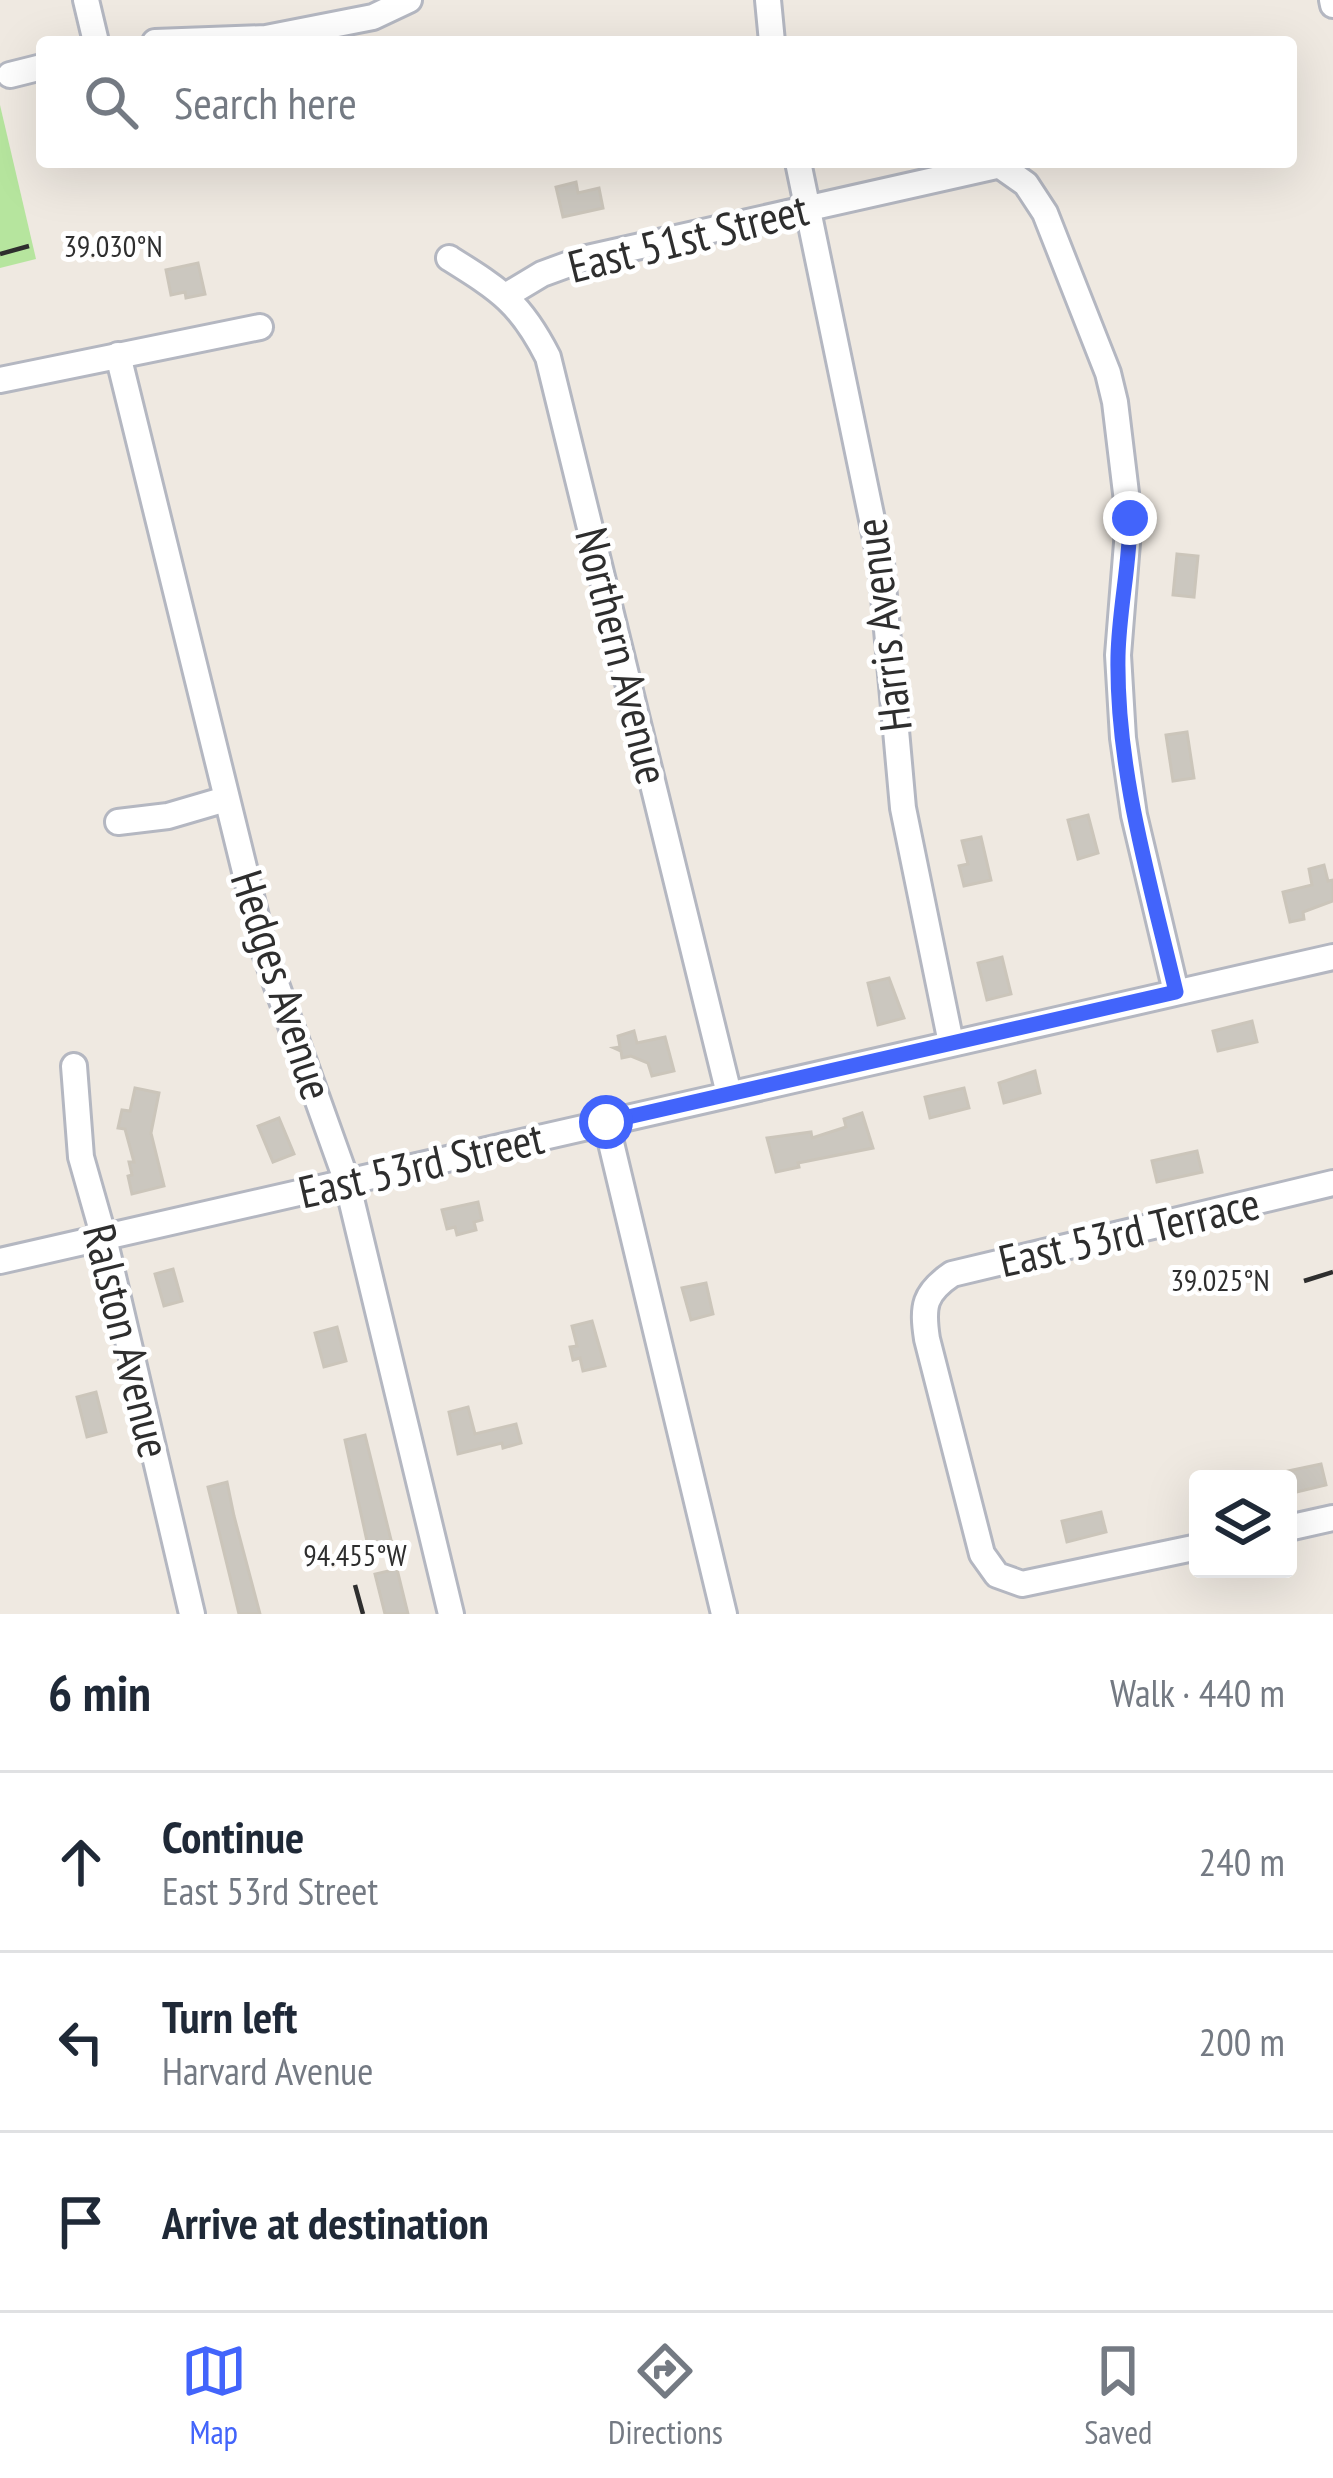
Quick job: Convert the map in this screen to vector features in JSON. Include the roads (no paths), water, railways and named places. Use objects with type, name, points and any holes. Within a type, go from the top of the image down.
[{"type":"street","points":[[86,0],[95,36]]},
{"type":"street","points":[[323,0],[329,27]]},
{"type":"street","points":[[277,36],[373,17],[410,0]]},
{"type":"street","points":[[768,0],[771,36]]},
{"type":"street","points":[[10,75],[36,68]]},
{"type":"street","name":"Harris Avenue","points":[[800,168],[881,563],[904,808],[951,1043]]},
{"type":"street","name":"East 51st Street","points":[[507,296],[542,274],[583,259],[989,168]]},
{"type":"street","points":[[1011,168],[1045,213],[1115,402],[1130,518],[1118,655],[1123,738],[1134,815],[1176,992]]},
{"type":"street","name":"Northern Avenue","points":[[449,258],[507,296],[531,324],[548,357],[729,1094]]},
{"type":"street","points":[[0,380],[260,327]]},
{"type":"street","name":"Hedges Avenue","points":[[118,356],[265,953],[347,1182],[452,1614]]},
{"type":"street","points":[[118,822],[168,816],[226,799]]},
{"type":"street","name":"East 53rd Street","points":[[0,1261],[1333,957]]},
{"type":"street","name":"Ralston Avenue","points":[[74,1066],[81,1157],[192,1614]]},
{"type":"street","points":[[606,1122],[724,1614]]},
{"type":"street","name":"East 53rd Terrace","points":[[1189,1549],[1022,1584],[998,1575],[982,1554],[922,1310],[931,1290],[952,1274],[1333,1183]]},
{"type":"street","points":[[1297,1526],[1333,1518]]}]
